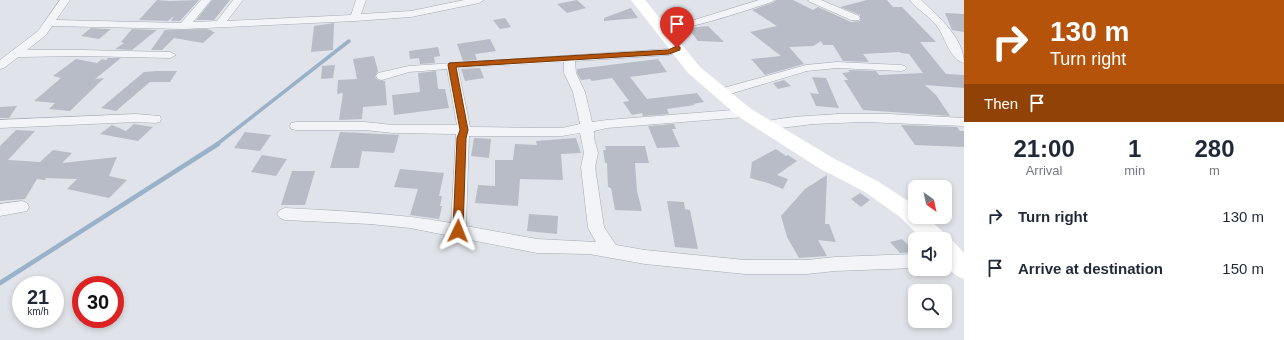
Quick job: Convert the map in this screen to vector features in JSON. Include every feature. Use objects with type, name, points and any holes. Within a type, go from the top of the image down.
[{"type":"street","points":[[0,66],[42,33],[65,0]]},
{"type":"street","points":[[184,26],[206,0]]},
{"type":"street","points":[[220,24],[238,0]]},
{"type":"street","points":[[355,18],[358,5],[361,0]]},
{"type":"street","points":[[48,23],[184,26],[355,18],[411,14],[479,0]]},
{"type":"street","points":[[638,0],[694,70],[720,93],[745,113],[765,126],[826,163],[872,187],[907,211],[928,232]]},
{"type":"street","points":[[813,0],[855,18]]},
{"type":"street","points":[[915,0],[942,26],[957,52],[964,60]]},
{"type":"street","points":[[661,28],[695,22],[764,1]]},
{"type":"street","points":[[382,76],[409,69],[669,52],[677,48]]},
{"type":"street","points":[[15,54],[170,54]]},
{"type":"street","points":[[569,58],[570,73],[579,92],[587,128],[586,138],[591,153],[588,167],[596,228],[611,251]]},
{"type":"street","points":[[452,65],[464,130],[462,138],[458,231]]},
{"type":"street","points":[[720,93],[806,68],[837,65],[901,68]]},
{"type":"street","points":[[296,126],[365,126],[393,129],[450,129],[501,133],[562,132],[648,120],[722,116],[745,113]]},
{"type":"street","points":[[765,126],[792,121],[861,118],[964,122]]},
{"type":"street","points":[[0,124],[155,119]]},
{"type":"street","points":[[0,210],[22,208]]},
{"type":"street","points":[[285,214],[402,221],[537,246],[589,247],[645,256],[744,267],[807,267],[835,264],[908,261]]},
{"type":"building","points":[[157,0],[199,0],[180,21],[171,21],[174,16],[168,21],[139,20]]},
{"type":"building","points":[[212,0],[230,0],[214,20],[196,20]]},
{"type":"building","points":[[577,0],[586,8],[567,13],[557,4]]},
{"type":"building","points":[[776,0],[793,0],[813,10],[818,7],[851,22],[860,21],[860,15],[840,7],[867,0],[887,0],[893,7],[902,7],[936,42],[920,42],[946,74],[964,75],[964,88],[925,85],[936,95],[950,116],[863,110],[844,80],[848,80],[842,73],[850,72],[848,70],[876,71],[879,75],[923,73],[909,54],[899,52],[863,54],[869,62],[843,61],[833,45],[823,45],[821,41],[813,46],[789,47],[804,64],[765,75],[751,59],[781,56],[750,32],[777,26],[752,10],[772,3]]},
{"type":"building","points":[[631,8],[638,18],[604,21],[604,18]]},
{"type":"building","points":[[945,13],[964,14],[964,32],[952,30]]},
{"type":"building","points":[[505,18],[511,27],[500,29],[493,20]]},
{"type":"building","points":[[334,23],[333,50],[311,52],[314,26]]},
{"type":"building","points":[[708,26],[724,42],[698,41],[688,28]]},
{"type":"building","points":[[91,28],[111,29],[99,39],[81,36]]},
{"type":"building","points":[[132,29],[157,30],[132,50],[115,49],[124,43],[121,42]]},
{"type":"building","points":[[207,29],[215,32],[203,43],[174,38],[162,50],[151,50],[165,30]]},
{"type":"building","points":[[490,39],[496,51],[475,54],[477,60],[463,61],[457,44]]},
{"type":"building","points":[[438,47],[440,56],[434,57],[435,63],[420,64],[419,58],[410,59],[409,51]]},
{"type":"building","points":[[374,56],[378,71],[375,77],[378,80],[385,81],[387,105],[363,107],[362,119],[339,120],[343,93],[337,94],[338,80],[357,79],[353,59]]},
{"type":"building","points":[[108,58],[121,58],[95,79],[104,78],[70,111],[49,109],[55,103],[34,101],[61,78],[53,76],[76,59],[97,63],[102,59],[106,60]]},
{"type":"building","points":[[658,59],[667,72],[630,77],[647,99],[697,93],[704,102],[693,104],[695,105],[667,109],[669,114],[643,116],[642,113],[632,115],[623,102],[629,101],[612,78],[592,81],[590,79],[581,80],[577,73],[577,69]]},
{"type":"building","points":[[335,65],[333,78],[321,79],[322,66]]},
{"type":"building","points":[[480,68],[484,78],[465,81],[461,69]]},
{"type":"building","points":[[177,71],[170,82],[150,82],[116,111],[101,108],[144,72]]},
{"type":"building","points":[[436,71],[438,89],[445,89],[449,108],[394,115],[392,95],[420,92],[418,73]]},
{"type":"building","points":[[812,77],[826,78],[839,108],[816,106],[810,93],[819,94]]},
{"type":"building","points":[[784,80],[791,86],[778,89],[773,83]]},
{"type":"building","points":[[17,106],[9,118],[0,118],[0,107]]},
{"type":"building","points":[[134,124],[153,127],[138,141],[100,134],[112,125],[126,131]]},
{"type":"building","points":[[674,124],[676,129],[672,129],[680,147],[657,148],[648,126]]},
{"type":"building","points":[[901,125],[957,127],[960,131],[964,131],[964,147],[915,145]]},
{"type":"building","points":[[16,130],[35,131],[8,160],[40,162],[53,150],[72,153],[62,163],[117,157],[109,176],[127,180],[109,198],[67,189],[77,179],[37,179],[25,199],[0,201],[0,146]]},
{"type":"building","points":[[245,132],[271,135],[260,151],[234,148]]},
{"type":"building","points":[[340,132],[399,135],[394,153],[362,151],[359,168],[330,168]]},
{"type":"building","points":[[474,138],[491,139],[489,158],[471,156]]},
{"type":"building","points":[[576,138],[581,153],[561,154],[563,180],[520,179],[518,206],[475,203],[478,185],[495,186],[495,160],[513,160],[515,144],[537,145],[536,141]]},
{"type":"building","points":[[605,146],[645,146],[649,163],[635,163],[637,191],[642,211],[615,210],[611,188],[608,187],[607,163],[605,163],[603,150],[606,150]]},
{"type":"building","points":[[776,149],[797,161],[777,175],[788,179],[783,189],[750,178],[752,162]]},
{"type":"building","points":[[262,155],[287,159],[276,176],[251,172]]},
{"type":"building","points":[[400,169],[444,173],[439,196],[442,196],[440,206],[442,206],[439,219],[410,215],[418,189],[394,187]]},
{"type":"building","points":[[292,171],[315,171],[305,205],[281,205]]},
{"type":"building","points":[[827,175],[825,224],[829,224],[836,242],[818,240],[827,256],[799,258],[787,237],[781,216],[805,189]]},
{"type":"building","points":[[860,193],[870,200],[861,207],[851,199]]},
{"type":"building","points":[[667,201],[684,202],[685,209],[690,210],[698,249],[675,247]]},
{"type":"building","points":[[529,214],[558,216],[557,234],[527,231]]},
{"type":"building","points":[[902,239],[908,245],[908,252],[900,253],[890,242]]},
{"type":"waterway","points":[[216,145],[349,41]]},
{"type":"waterway","points":[[0,283],[218,144]]},
{"type":"route","points":[[458,231],[462,138],[464,130],[452,65],[669,52],[677,48]]}]
